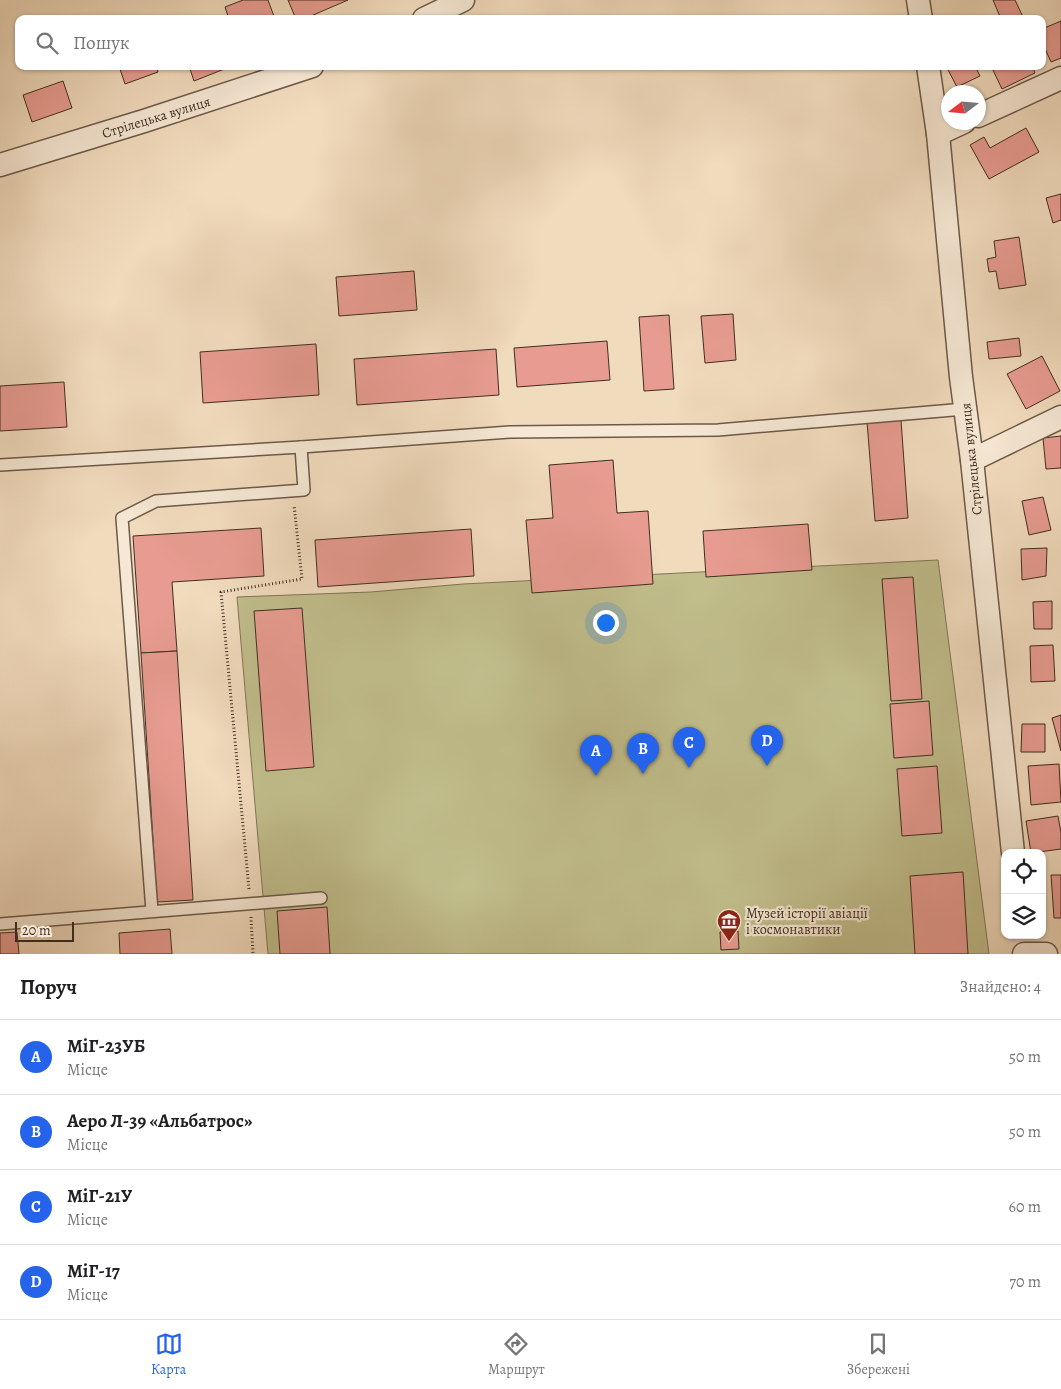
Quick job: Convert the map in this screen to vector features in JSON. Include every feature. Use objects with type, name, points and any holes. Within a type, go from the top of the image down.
[{"type":"street","points":[[432,15],[463,0]]},
{"type":"street","points":[[918,0],[920,15]]},
{"type":"street","name":"Стрілецька вулиця","points":[[0,165],[144,121],[300,70]]},
{"type":"street","name":"Стрілецька вулиця","points":[[929,70],[938,134],[965,409],[1013,849]]},
{"type":"street","points":[[986,112],[1061,78]]},
{"type":"street","points":[[938,134],[947,130]]},
{"type":"street","points":[[972,460],[1061,417]]},
{"type":"street","points":[[1022,939],[1024,954],[1046,954]]},
{"type":"lane","points":[[0,465],[510,432],[718,430],[965,409]]},
{"type":"lane","points":[[152,911],[122,518],[156,501],[304,490],[301,447]]},
{"type":"lane","points":[[0,924],[321,898]]},
{"type":"path","points":[[253,954],[251,904],[221,592],[302,579],[293,491]]},
{"type":"shaded area","points":[[938,560],[989,954],[268,954],[237,597],[371,592],[463,584]]},
{"type":"building","points":[[243,0],[268,0],[274,15],[228,15],[225,7]]},
{"type":"building","points":[[288,0],[348,0],[313,15],[294,15]]},
{"type":"building","points":[[993,0],[1015,0],[1022,15],[999,15]]},
{"type":"building","points":[[1061,21],[1061,58],[1051,62],[1046,51],[1046,27]]},
{"type":"building","points":[[120,70],[157,70],[158,72],[125,84]]},
{"type":"building","points":[[190,70],[222,70],[194,81]]},
{"type":"building","points":[[948,70],[977,70],[980,76],[961,85],[956,85]]},
{"type":"building","points":[[993,70],[1034,70],[1035,73],[1002,89]]},
{"type":"building","points":[[63,81],[72,108],[32,122],[23,95]]},
{"type":"building","points":[[1026,128],[1039,152],[989,179],[970,145],[984,137],[990,148]]},
{"type":"building","points":[[1061,194],[1061,220],[1053,223],[1046,198]]},
{"type":"building","points":[[1019,237],[1026,285],[999,289],[996,271],[989,272],[987,259],[996,257],[994,241]]},
{"type":"building","points":[[414,271],[417,310],[339,316],[336,277]]},
{"type":"building","points":[[733,314],[736,360],[705,363],[701,316]]},
{"type":"building","points":[[669,315],[674,389],[644,391],[639,317]]},
{"type":"building","points":[[1019,338],[1021,356],[989,359],[987,342]]},
{"type":"building","points":[[607,341],[610,380],[517,387],[514,348]]},
{"type":"building","points":[[316,344],[319,395],[203,403],[200,352]]},
{"type":"building","points":[[496,349],[499,395],[357,405],[354,359]]},
{"type":"building","points":[[1042,356],[1060,391],[1026,409],[1007,374]]},
{"type":"building","points":[[64,382],[67,427],[0,431],[0,386]]},
{"type":"building","points":[[901,420],[908,518],[875,521],[867,422]]},
{"type":"building","points":[[1061,436],[1061,468],[1046,469],[1043,438]]},
{"type":"building","points":[[613,460],[617,513],[648,511],[653,584],[532,593],[526,520],[553,518],[549,465]]},
{"type":"building","points":[[1043,497],[1051,530],[1029,535],[1022,501]]},
{"type":"building","points":[[808,524],[812,570],[706,577],[703,531]]},
{"type":"building","points":[[261,528],[264,576],[172,582],[177,651],[141,653],[133,536]]},
{"type":"building","points":[[471,529],[474,576],[318,587],[315,540]]},
{"type":"building","points":[[1047,548],[1046,576],[1022,580],[1021,549]]},
{"type":"building","points":[[913,577],[922,699],[891,701],[882,579]]},
{"type":"building","points":[[1052,601],[1052,629],[1034,629],[1033,602]]},
{"type":"building","points":[[302,608],[314,767],[266,771],[254,611]]},
{"type":"building","points":[[1053,645],[1055,681],[1031,682],[1030,646]]},
{"type":"building","points":[[177,651],[193,900],[157,902],[141,653]]},
{"type":"building","points":[[929,701],[933,755],[894,758],[890,704]]},
{"type":"building","points":[[1061,715],[1061,751],[1052,718]]},
{"type":"building","points":[[1022,724],[1045,724],[1045,752],[1021,752]]},
{"type":"building","points":[[1059,764],[1061,802],[1031,805],[1028,766]]},
{"type":"building","points":[[937,766],[942,833],[902,836],[897,769]]},
{"type":"building","points":[[1058,816],[1061,849],[1046,851],[1046,849],[1030,849],[1026,821]]},
{"type":"building","points":[[963,872],[968,954],[915,954],[910,876]]},
{"type":"building","points":[[1051,875],[1061,875],[1061,918],[1054,918]]},
{"type":"building","points":[[327,907],[330,954],[280,954],[277,911]]},
{"type":"building","points":[[170,929],[172,954],[120,954],[119,933]]},
{"type":"building","points":[[738,931],[739,949],[721,950],[720,932]]},
{"type":"building","points":[[17,932],[19,954],[0,954],[0,933]]},
{"type":"place","name":"МіГ-17","points":[[767,766]]},
{"type":"place","name":"МіГ-21У","points":[[689,768]]},
{"type":"place","name":"Аеро Л-39 «Альбатрос»","points":[[643,774]]},
{"type":"place","name":"МіГ-23УБ","points":[[596,776]]},
{"type":"place","name":"Музей історії авіації і космонавтики","points":[[729,942]]}]
